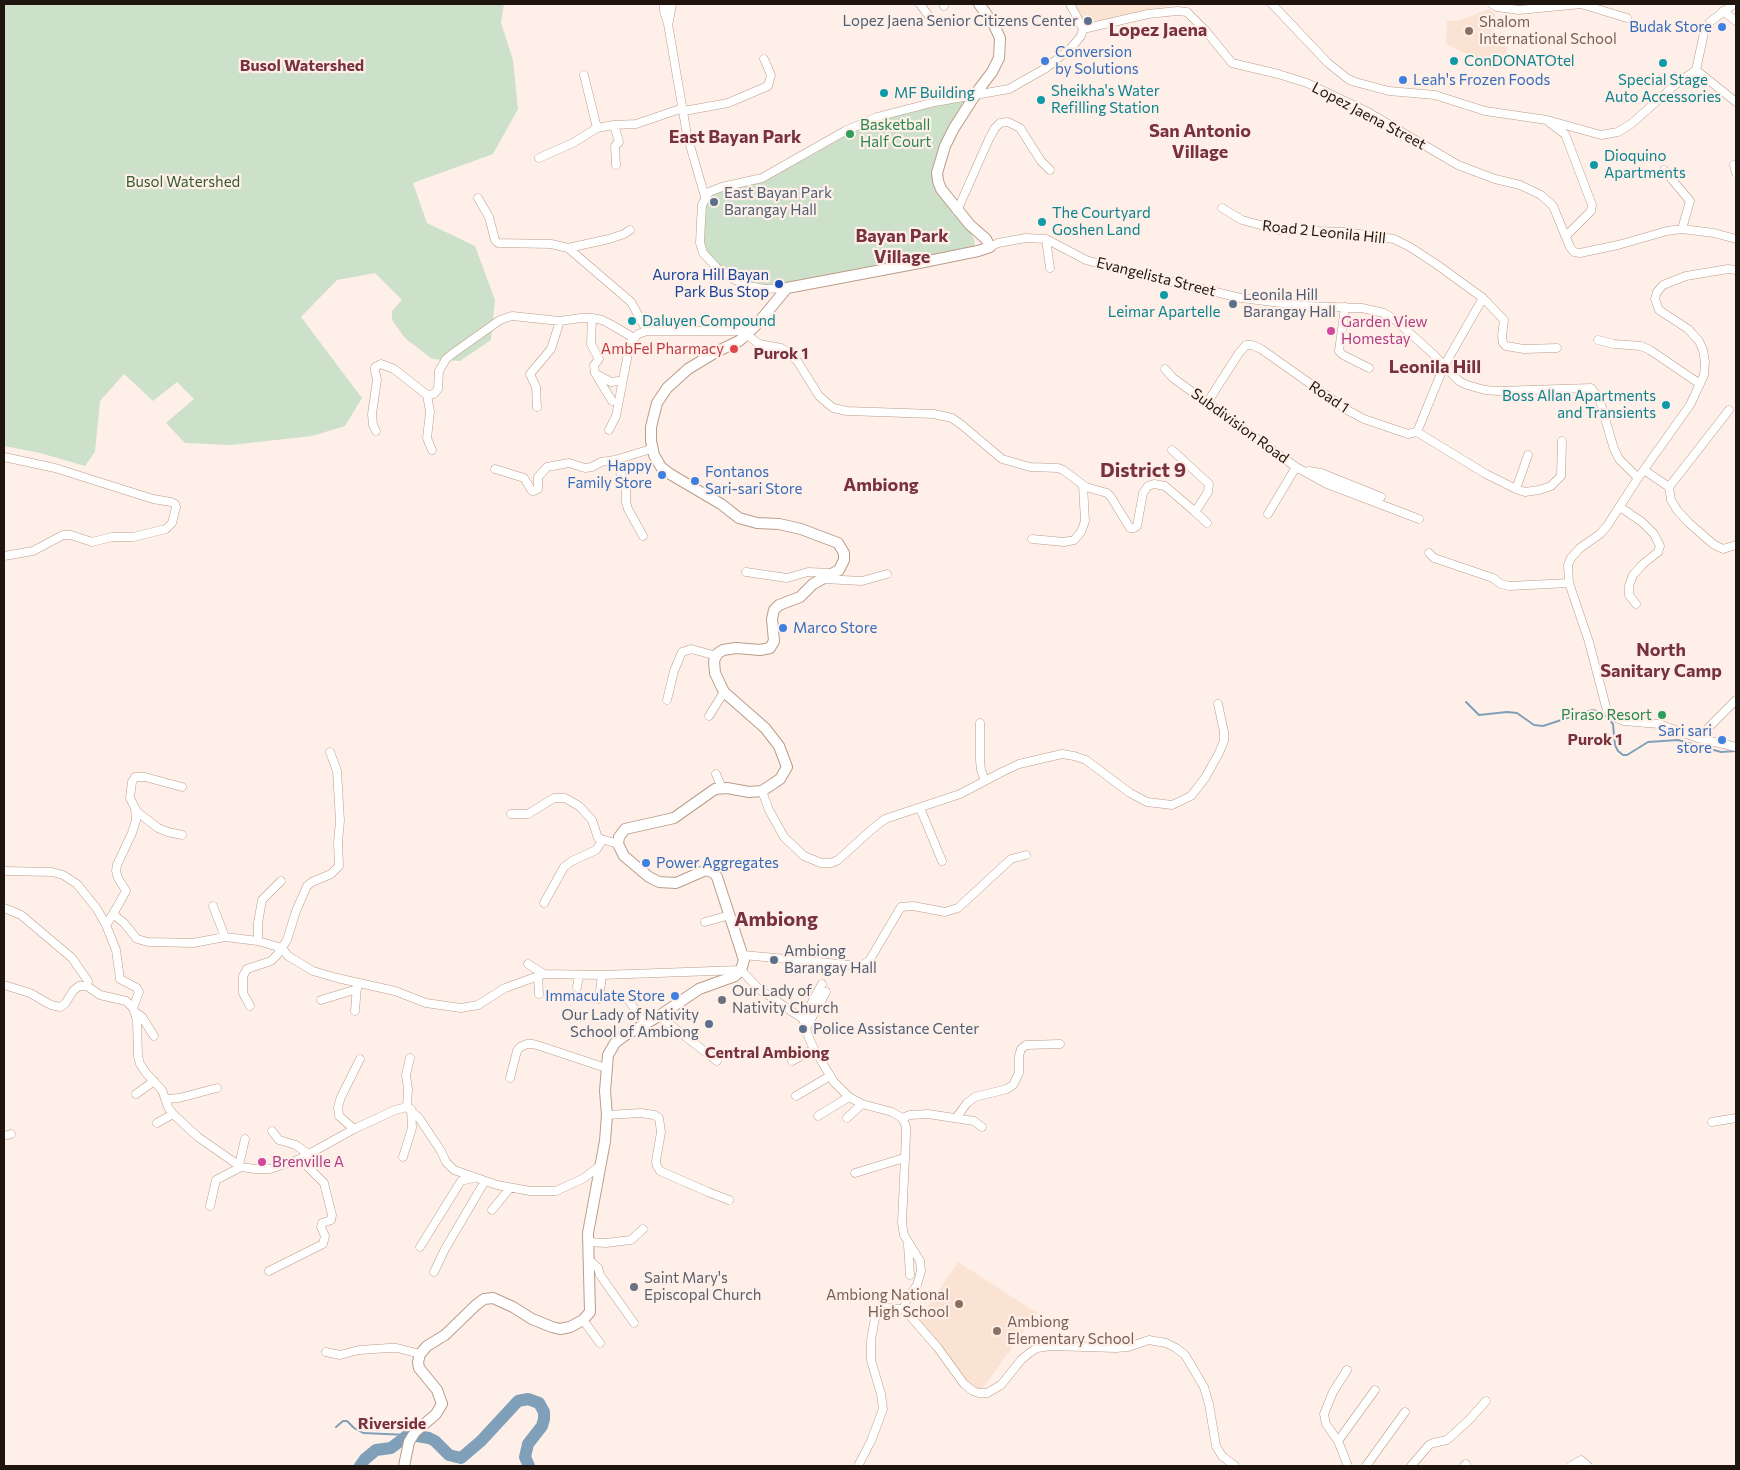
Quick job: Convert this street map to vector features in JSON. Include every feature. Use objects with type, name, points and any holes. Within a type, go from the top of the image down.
[{"type":"main road","points":[[404,1466],[409,1442],[415,1432],[436,1414],[442,1404],[437,1390],[419,1368],[420,1354],[427,1346],[445,1335],[484,1299],[493,1298],[500,1300],[532,1319],[560,1329],[570,1327],[583,1320],[590,1312],[588,1242],[607,1115],[606,1068],[608,1055],[615,1043],[660,1016],[699,989],[735,976],[741,970],[744,960],[717,877],[711,870],[701,870],[676,883],[659,882],[635,867],[624,856],[618,844],[619,837],[626,829],[674,818],[711,790],[722,788],[741,792],[762,791],[780,780],[786,770],[786,763],[778,746],[765,728],[721,688],[715,673],[714,661],[722,650],[760,650],[770,648],[774,641],[772,619],[774,610],[779,605],[800,597],[813,584],[839,570],[844,560],[844,554],[838,543],[801,529],[779,524],[757,523],[739,518],[721,504],[661,467],[652,449],[651,427],[657,403],[667,388],[688,369],[739,341],[746,335],[787,288],[978,251],[990,247],[982,235],[957,211],[941,189],[938,181],[938,164],[954,128],[997,65],[1000,51],[998,32],[979,4]]},
{"type":"main road","points":[[973,228],[978,241],[978,251]]},
{"type":"street","points":[[664,4],[687,135],[705,197]]},
{"type":"street","points":[[668,24],[672,4]]},
{"type":"street","points":[[920,4],[931,19]]},
{"type":"street","points":[[787,288],[765,289],[748,286],[717,268],[702,253],[700,235],[702,205],[709,192],[716,188],[762,178],[845,132],[877,117],[935,102],[1009,89],[1046,68],[1071,48],[1081,36],[1083,29],[1070,4]]},
{"type":"street","points":[[1272,4],[1328,63],[1348,79],[1355,82],[1389,91],[1435,95],[1484,111],[1547,120],[1601,136],[1618,132],[1641,116],[1675,85],[1696,70],[1704,34],[1710,22],[1734,4]]},
{"type":"street","points":[[1492,4],[1497,7],[1519,10],[1581,4],[1627,18]]},
{"type":"street","points":[[1610,12],[1613,4]]},
{"type":"street","name":"Lopez Jaena Street","points":[[1083,29],[1148,14],[1177,10],[1186,12],[1205,30],[1232,63],[1307,83],[1366,111],[1458,165],[1488,177],[1520,185],[1541,195],[1553,206],[1570,247],[1574,252],[1580,253],[1618,245],[1666,231],[1682,229],[1735,236]]},
{"type":"street","points":[[1723,11],[1736,21]]},
{"type":"street","points":[[539,158],[573,143],[596,128],[636,124],[684,110],[728,103],[768,86],[771,75],[764,59]]},
{"type":"street","points":[[1696,70],[1736,102]]},
{"type":"street","points":[[584,75],[596,128]]},
{"type":"street","points":[[1547,120],[1565,134],[1592,205],[1590,211],[1566,236]]},
{"type":"street","points":[[957,211],[989,139],[1000,123],[1008,122],[1020,128],[1041,161],[1050,170]]},
{"type":"street","points":[[614,125],[620,142],[615,146],[616,165]]},
{"type":"street","points":[[1664,170],[1690,201],[1682,229]]},
{"type":"street","points":[[478,198],[490,217],[495,240],[498,243],[551,244],[568,248],[624,234],[630,230]]},
{"type":"street","name":"Road 2 Leonila Hill","points":[[1222,208],[1242,220],[1279,230],[1345,232],[1394,239],[1436,264],[1483,298],[1504,320],[1502,336],[1503,343],[1506,346],[1524,349],[1557,348]]},
{"type":"street","name":"Evangelista Street","points":[[990,247],[998,243],[1026,238],[1046,239],[1086,260],[1147,277],[1258,300],[1306,306],[1362,308],[1384,313],[1394,319],[1459,381],[1467,385],[1485,390],[1511,391],[1591,388],[1599,398],[1619,460],[1638,478]]},
{"type":"street","points":[[1046,239],[1050,268]]},
{"type":"street","points":[[568,248],[631,302],[647,331]]},
{"type":"street","points":[[1736,270],[1728,269],[1686,276],[1663,285],[1657,292],[1654,299],[1659,310],[1688,329],[1699,340],[1705,362],[1704,375],[1690,405],[1638,478],[1620,507],[1600,534],[1580,548],[1571,558],[1568,565],[1569,583],[1589,642],[1606,707],[1611,716],[1624,721],[1659,724],[1698,738],[1736,747]]},
{"type":"street","points":[[1483,298],[1444,366],[1417,432],[1457,458],[1525,492],[1551,486],[1561,476],[1562,441]]},
{"type":"street","points":[[1345,307],[1339,351],[1343,355],[1369,368]]},
{"type":"street","points":[[427,395],[434,394],[438,389],[439,372],[446,359],[500,320],[512,316],[560,321],[592,318],[610,324],[634,338]]},
{"type":"street","points":[[592,318],[591,344],[599,359],[594,365],[595,373],[612,401]]},
{"type":"street","points":[[537,407],[536,387],[530,374],[551,349],[560,321]]},
{"type":"street","points":[[609,430],[616,416],[630,343],[638,334],[647,331],[742,331],[759,344],[781,348],[789,353],[798,362],[819,396],[833,408],[847,411],[944,415],[963,426],[1002,459],[1030,468],[1058,468],[1083,485],[1106,493],[1111,497],[1127,524],[1132,528],[1137,526],[1142,493],[1148,486],[1154,484],[1165,486],[1194,510],[1206,523]]},
{"type":"street","points":[[1598,340],[1614,344],[1641,346],[1650,350],[1700,384]]},
{"type":"street","name":"Road 1","points":[[1208,403],[1239,353],[1246,345],[1252,345],[1262,349],[1364,419],[1408,434],[1417,432]]},
{"type":"street","points":[[376,431],[373,425],[372,414],[377,380],[375,371],[377,365],[381,364],[389,366],[427,395],[430,412],[427,438],[432,450]]},
{"type":"street","name":"Subdivision Road","points":[[1165,369],[1173,378],[1300,469],[1268,514]]},
{"type":"street","points":[[595,373],[611,382],[619,381]]},
{"type":"street","points":[[1729,410],[1669,487],[1670,500],[1677,510],[1713,544],[1723,549],[1736,545]]},
{"type":"street","points":[[495,469],[524,478],[533,491],[538,490],[538,477],[548,467],[568,463],[585,468],[592,467],[601,462],[615,460],[652,449]]},
{"type":"street","points":[[1172,450],[1209,484],[1208,492],[1198,509],[1194,510]]},
{"type":"street","points":[[1516,489],[1528,455]]},
{"type":"street","points":[[4,457],[55,468],[138,495],[171,502],[176,507],[172,523],[166,529],[133,537],[112,537],[92,542],[71,534],[63,534],[32,551],[4,556]]},
{"type":"street","points":[[615,460],[626,486],[628,509],[643,536]]},
{"type":"street","points":[[1300,469],[1321,473],[1381,497]]},
{"type":"street","points":[[1300,469],[1327,484],[1419,519]]},
{"type":"street","points":[[1644,470],[1669,487]]},
{"type":"street","points":[[1032,539],[1064,542],[1074,540],[1081,532],[1085,521],[1083,485]]},
{"type":"street","points":[[1620,507],[1642,522],[1654,534],[1660,546],[1658,552],[1633,575],[1629,586],[1629,595],[1636,604]]},
{"type":"street","points":[[1429,553],[1434,558],[1488,576],[1509,586],[1569,583]]},
{"type":"street","points":[[746,572],[787,578],[808,572],[833,573]]},
{"type":"street","points":[[822,579],[862,581],[887,574]]},
{"type":"street","points":[[667,700],[674,671],[682,652],[691,649],[717,656]]},
{"type":"street","points":[[709,716],[721,688]]},
{"type":"street","points":[[1698,738],[1736,700]]},
{"type":"street","points":[[762,791],[769,810],[784,837],[804,856],[821,863],[831,863],[838,860],[870,830],[885,819],[960,794],[1019,764],[1062,754],[1086,760],[1130,793],[1147,802],[1172,805],[1191,796],[1205,778],[1219,753],[1224,741],[1224,732],[1218,704]]},
{"type":"street","points":[[980,723],[980,760],[985,781]]},
{"type":"street","points":[[250,1006],[243,993],[243,976],[247,970],[271,961],[287,940],[296,911],[307,886],[331,874],[339,866],[338,842],[340,822],[337,771],[330,752]]},
{"type":"street","points":[[716,774],[722,788]]},
{"type":"street","points":[[106,925],[126,891],[116,871],[136,820],[136,811],[130,798],[132,782],[135,777],[145,777],[182,786]]},
{"type":"street","points":[[511,814],[528,814],[554,798],[565,798],[579,806],[592,820],[598,838],[602,841],[618,844]]},
{"type":"street","points":[[920,808],[942,861]]},
{"type":"street","points":[[136,811],[158,828],[182,835]]},
{"type":"street","points":[[544,903],[564,867],[572,861],[596,850],[602,841]]},
{"type":"street","points":[[743,955],[861,966],[869,961],[901,907],[913,906],[945,912],[958,908],[1011,859],[1026,855]]},
{"type":"street","points":[[4,871],[52,872],[64,875],[77,884],[87,896],[106,925],[116,950],[120,979],[137,988],[139,992],[134,1010],[137,1020],[140,1064],[162,1090],[172,1114],[198,1137],[240,1166],[270,1169],[300,1159],[354,1128],[395,1110],[409,1108]]},
{"type":"street","points":[[258,941],[258,923],[262,900],[281,881]]},
{"type":"street","points":[[213,906],[225,937]]},
{"type":"street","points":[[4,908],[21,915],[72,958],[88,981],[87,986]]},
{"type":"street","points":[[113,914],[124,923],[134,936],[142,941],[192,943],[225,937],[258,941],[282,948],[288,956],[313,970],[357,985],[395,990],[426,1003],[461,1008],[478,1004],[505,988],[541,975],[602,975],[741,970],[759,989],[803,1019],[808,1038],[814,1049],[834,1082],[848,1096],[862,1104],[892,1112],[902,1118],[906,1126],[902,1223],[908,1244],[920,1261],[921,1271],[917,1285],[906,1301],[904,1309]]},
{"type":"street","points":[[705,922],[730,915]]},
{"type":"street","points":[[528,964],[541,975]]},
{"type":"street","points":[[539,994],[541,975]]},
{"type":"street","points":[[577,987],[579,975]]},
{"type":"street","points":[[599,999],[602,975]]},
{"type":"street","points":[[4,984],[30,993],[60,1008],[73,990],[79,986],[87,986],[100,995],[126,1001],[142,1017],[154,1036]]},
{"type":"street","points":[[803,1019],[822,984]]},
{"type":"street","points":[[320,1000],[357,985]]},
{"type":"street","points":[[355,1011],[357,985]]},
{"type":"street","points":[[806,1028],[826,992]]},
{"type":"street","points":[[629,1001],[645,1024]]},
{"type":"street","points":[[660,1016],[717,1061]]},
{"type":"street","points":[[510,1078],[517,1051],[520,1047],[527,1044],[543,1047],[606,1068]]},
{"type":"street","points":[[956,1118],[967,1102],[975,1097],[1008,1089],[1013,1085],[1019,1073],[1021,1049],[1026,1045],[1060,1044]]},
{"type":"street","points":[[792,1061],[814,1049]]},
{"type":"street","points":[[403,1157],[412,1128],[406,1075],[410,1058]]},
{"type":"street","points":[[354,1128],[339,1116],[338,1108],[341,1097],[360,1059]]},
{"type":"street","points":[[796,1096],[830,1076]]},
{"type":"street","points":[[136,1094],[154,1081]]},
{"type":"street","points":[[166,1100],[217,1088]]},
{"type":"street","points":[[818,1116],[848,1096]]},
{"type":"street","points":[[847,1118],[862,1104]]},
{"type":"street","points":[[409,1108],[429,1132],[446,1162],[454,1170],[485,1181],[530,1191],[556,1190],[584,1178],[601,1165]]},
{"type":"street","points":[[157,1123],[172,1114]]},
{"type":"street","points":[[607,1115],[654,1114],[659,1118],[661,1132],[656,1161],[660,1170],[730,1200]]},
{"type":"street","points":[[902,1118],[921,1114],[974,1121],[982,1126]]},
{"type":"street","points":[[1712,1122],[1736,1118]]},
{"type":"street","points":[[272,1131],[279,1140],[296,1146],[309,1154]]},
{"type":"street","points":[[210,1206],[216,1180],[240,1166],[245,1139]]},
{"type":"street","points":[[855,1173],[904,1158]]},
{"type":"street","points":[[269,1271],[323,1244],[325,1239],[322,1223],[330,1220],[332,1215],[324,1183],[300,1159]]},
{"type":"street","points":[[420,1247],[461,1181],[475,1178]]},
{"type":"street","points":[[434,1272],[485,1181]]},
{"type":"street","points":[[492,1210],[510,1188]]},
{"type":"street","points":[[588,1242],[606,1243],[630,1240],[643,1229]]},
{"type":"street","points":[[908,1244],[910,1275]]},
{"type":"street","points":[[588,1259],[598,1268],[600,1275],[634,1324]]},
{"type":"street","points":[[858,1466],[883,1409],[881,1394],[870,1360],[875,1318],[881,1309],[904,1309],[938,1348],[964,1384],[979,1393],[987,1393],[1001,1385],[1021,1360],[1038,1348],[1051,1346],[1122,1347],[1149,1340],[1158,1340],[1166,1343],[1185,1355],[1204,1387],[1209,1404],[1216,1446],[1222,1456],[1235,1466]]},
{"type":"street","points":[[583,1320],[600,1343]]},
{"type":"street","points":[[326,1352],[340,1355],[359,1350],[397,1348],[420,1354]]},
{"type":"street","points":[[1347,1370],[1333,1392],[1324,1414],[1326,1424],[1338,1442],[1348,1466]]},
{"type":"street","points":[[1338,1442],[1375,1390]]},
{"type":"street","points":[[1411,1466],[1429,1445],[1433,1442],[1447,1440],[1486,1402]]},
{"type":"street","points":[[1366,1466],[1405,1412]]},
{"type":"street","points":[[1571,1466],[1581,1460],[1588,1466]]},
{"type":"shaded area","points":[[1072,4],[1177,4],[1094,22],[1093,18],[1081,20]]},
{"type":"shaded area","name":"Shalom International School","points":[[1489,9],[1496,15],[1489,41],[1508,43],[1505,64],[1481,61],[1446,44],[1447,21],[1461,20]]},
{"type":"shaded area","points":[[958,1262],[1037,1313],[981,1391],[961,1380],[918,1321]]},
{"type":"green space","name":"Busol Watershed","points":[[4,4],[504,4],[501,23],[513,60],[518,109],[493,154],[413,183],[427,223],[475,246],[495,300],[491,340],[460,361],[432,359],[405,338],[392,320],[392,311],[402,300],[375,273],[337,280],[301,317],[362,398],[345,426],[312,436],[231,445],[185,443],[166,423],[194,399],[177,382],[153,401],[124,374],[100,401],[95,452],[85,466],[40,453],[4,446]]},
{"type":"green space","points":[[966,100],[941,145],[934,163],[933,174],[970,231],[975,242],[973,251],[815,277],[786,284],[766,285],[748,282],[735,276],[706,251],[704,239],[706,206],[708,199],[713,194],[763,182],[846,136],[845,134],[878,121],[937,105]]},
{"type":"waterway","points":[[1466,702],[1479,715],[1507,712],[1517,713],[1534,725],[1543,726],[1592,710],[1602,712],[1613,724],[1615,745],[1623,755],[1627,755],[1648,742],[1678,740],[1721,752],[1736,751]]},
{"type":"waterway","points":[[360,1466],[376,1450],[391,1448],[408,1435],[429,1438],[435,1441],[449,1455],[461,1458],[481,1441],[518,1401],[528,1399],[539,1403],[544,1412],[542,1426],[528,1444],[525,1457],[529,1466]]},
{"type":"waterway","points":[[336,1427],[343,1421],[347,1421],[363,1433],[408,1435]]},
{"type":"place","name":"Lopez Jaena Senior Citizens Center","points":[[1088,21]]},
{"type":"place","name":"Budak Store","points":[[1722,27]]},
{"type":"place","name":"Shalom International School","points":[[1469,31]]},
{"type":"place","name":"Conversion by Solutions","points":[[1045,61]]},
{"type":"place","name":"ConDONATOtel","points":[[1454,61]]},
{"type":"place","name":"Special Stage Auto Accessories","points":[[1663,63]]},
{"type":"place","name":"Leah's Frozen Foods","points":[[1403,80]]},
{"type":"place","name":"MF Building","points":[[884,93]]},
{"type":"place","name":"Sheikha's Water Refilling Station","points":[[1041,100]]},
{"type":"place","name":"Basketball Half Court","points":[[850,134]]},
{"type":"place","name":"Dioquino Apartments","points":[[1594,165]]},
{"type":"place","name":"East Bayan Park Barangay Hall","points":[[714,202]]},
{"type":"place","name":"The Courtyard Goshen Land","points":[[1042,222]]},
{"type":"place","name":"Aurora Hill Bayan Park Bus Stop","points":[[779,284]]},
{"type":"place","name":"Leimar Apartelle","points":[[1164,295]]},
{"type":"place","name":"Leonila Hill Barangay Hall","points":[[1233,304]]},
{"type":"place","name":"Daluyen Compound","points":[[632,321]]},
{"type":"place","name":"Garden View Homestay","points":[[1331,331]]},
{"type":"place","name":"AmbFel Pharmacy","points":[[734,349]]},
{"type":"place","name":"Boss Allan Apartments and Transients","points":[[1666,405]]},
{"type":"place","name":"Happy Family Store","points":[[662,475]]},
{"type":"place","name":"Fontanos Sari-sari Store","points":[[695,481]]},
{"type":"place","name":"Marco Store","points":[[783,628]]},
{"type":"place","name":"Piraso Resort","points":[[1662,715]]},
{"type":"place","name":"Sari sari store","points":[[1722,740]]},
{"type":"place","name":"Power Aggregates","points":[[646,863]]},
{"type":"place","name":"Ambiong Barangay Hall","points":[[774,960]]},
{"type":"place","name":"Immaculate Store","points":[[675,996]]},
{"type":"place","name":"Our Lady of Nativity Church","points":[[722,1000]]},
{"type":"place","name":"Our Lady of Nativity School of Ambiong","points":[[709,1024]]},
{"type":"place","name":"Police Assistance Center","points":[[803,1029]]},
{"type":"place","name":"Brenville A","points":[[262,1162]]},
{"type":"place","name":"Saint Mary's Episcopal Church","points":[[634,1287]]},
{"type":"place","name":"Ambiong National High School","points":[[959,1304]]},
{"type":"place","name":"Ambiong Elementary School","points":[[997,1331]]},
{"type":"district","name":"Lopez Jaena","points":[[1158,30]]},
{"type":"district","name":"Busol Watershed","points":[[302,66]]},
{"type":"district","name":"East Bayan Park","points":[[735,137]]},
{"type":"district","name":"San Antonio Village","points":[[1200,141]]},
{"type":"district","name":"Bayan Park Village","points":[[902,246]]},
{"type":"district","name":"Purok 1","points":[[781,354]]},
{"type":"district","name":"Leonila Hill","points":[[1435,367]]},
{"type":"district","name":"District 9","points":[[1143,470]]},
{"type":"district","name":"Ambiong","points":[[881,485]]},
{"type":"district","name":"North Sanitary Camp","points":[[1661,660]]},
{"type":"district","name":"Purok 1","points":[[1595,740]]},
{"type":"district","name":"Ambiong","points":[[776,919]]},
{"type":"district","name":"Central Ambiong","points":[[767,1053]]},
{"type":"district","name":"Riverside","points":[[392,1424]]}]
